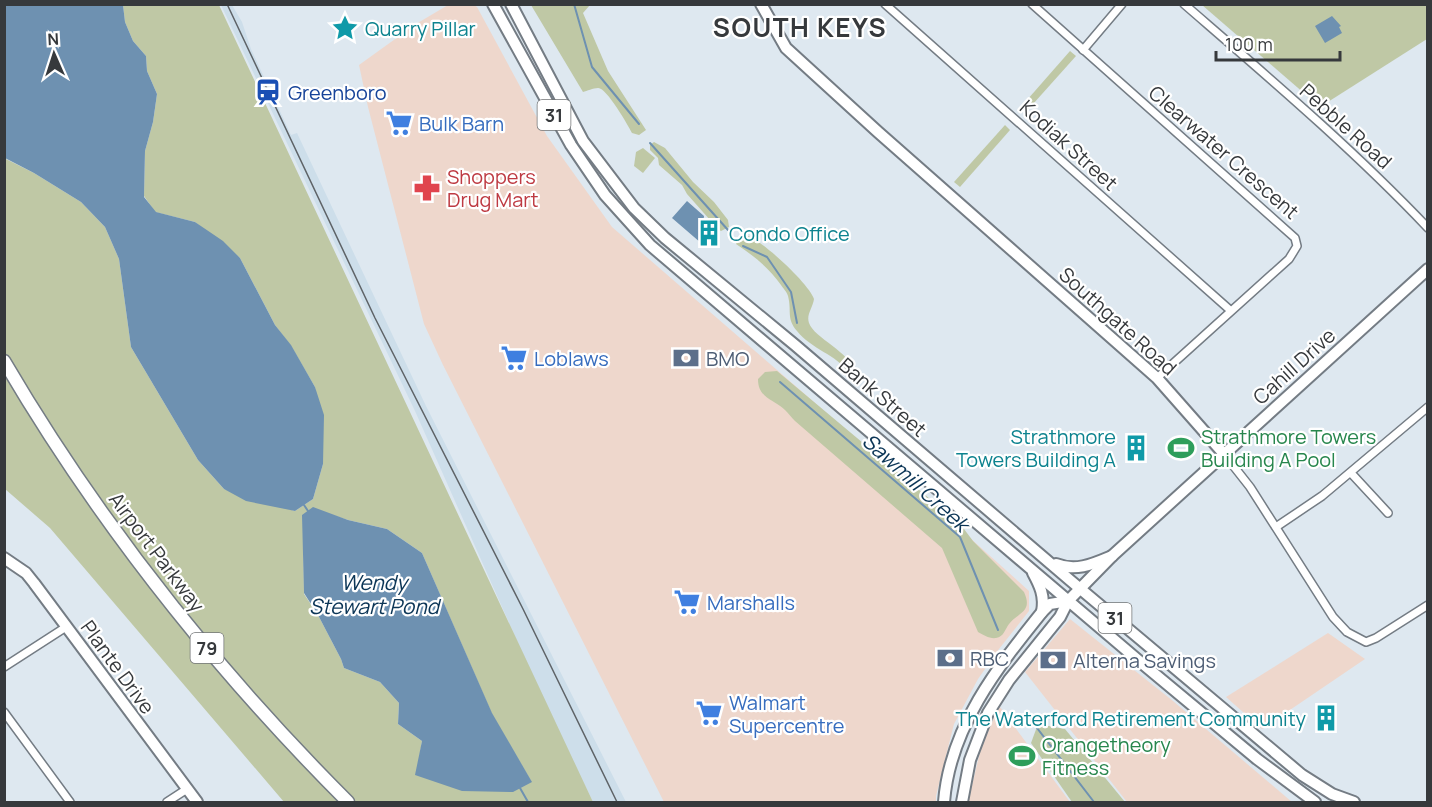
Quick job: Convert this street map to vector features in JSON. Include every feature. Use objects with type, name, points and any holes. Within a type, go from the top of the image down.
[{"type":"highway","name":"Airport Parkway","points":[[4,361],[69,464],[134,556],[194,634],[285,737],[348,802]]},
{"type":"highway","points":[[285,737],[358,802]]},
{"type":"main road","name":"Bank Street","points":[[512,4],[584,141],[616,188],[665,238],[1329,798],[1354,802]]},
{"type":"main road","name":"Southgate Road","points":[[761,4],[786,48],[1157,378],[1224,454]]},
{"type":"main road","name":"Bank Street","points":[[493,6],[571,145],[610,202],[650,244],[1138,660],[1257,759],[1315,802]]},
{"type":"main road","name":"Cahill Drive","points":[[1068,601],[1112,556],[1428,269]]},
{"type":"main road","points":[[769,344],[779,333]]},
{"type":"main road","points":[[1047,561],[1065,568],[1080,568],[1112,556]]},
{"type":"main road","name":"Plante Drive","points":[[4,558],[26,573],[197,802]]},
{"type":"main road","points":[[1029,567],[1042,590],[1044,599],[1042,612]]},
{"type":"main road","points":[[944,802],[951,763],[970,714],[994,674],[1050,604],[1068,601]]},
{"type":"main road","points":[[962,802],[970,760],[984,723],[1009,680],[1060,617],[1068,601]]},
{"type":"main road","points":[[1138,660],[1151,648]]},
{"type":"main road","points":[[1010,653],[1023,662]]},
{"type":"main road","points":[[1236,741],[1247,729]]},
{"type":"street","name":"Kodiak Street","points":[[885,4],[1230,310]]},
{"type":"street","name":"Clearwater Crescent","points":[[1032,4],[1289,230],[1295,238],[1297,246],[1289,259],[1157,378]]},
{"type":"street","points":[[1083,50],[1122,4]]},
{"type":"street","name":"Pebble Road","points":[[1184,4],[1368,168],[1428,228]]},
{"type":"street","points":[[1276,527],[1322,496],[1428,407]]},
{"type":"street","name":"Southgate Road","points":[[1224,454],[1250,487],[1333,618],[1351,636],[1366,642],[1376,638],[1428,605]]},
{"type":"street","points":[[1351,473],[1388,513]]},
{"type":"street","points":[[4,667],[66,627]]},
{"type":"street","points":[[4,712],[70,802]]},
{"type":"street","points":[[167,802],[187,789]]},
{"type":"shaded area","points":[[221,5],[232,5],[242,22],[251,49],[291,135],[297,133],[426,406],[626,802],[593,802],[546,706],[415,411]]},
{"type":"shaded area","points":[[448,5],[477,7],[547,136],[612,227],[1029,591],[1029,611],[978,679],[954,724],[936,802],[664,802],[424,324],[359,65],[416,24]]},
{"type":"shaded area","points":[[1070,619],[1173,701],[1292,802],[1127,802],[1025,672]]},
{"type":"shaded area","points":[[1328,633],[1365,659],[1262,729],[1226,697]]},
{"type":"shaded area","points":[[1000,707],[1070,802],[968,802],[980,752]]},
{"type":"green space","points":[[123,5],[219,5],[593,802],[284,802],[50,528],[5,489],[4,158],[34,173],[81,202],[105,227],[119,259],[131,347],[198,460],[224,489],[295,511],[313,499],[323,464],[315,387],[291,346],[275,325],[240,258],[195,222],[155,212],[144,196],[145,151],[153,122],[157,94],[147,71],[146,56],[133,41],[125,22]],"holes":[[[314,509],[387,529],[422,553],[492,714],[531,781],[418,766],[422,741],[398,724],[399,703],[380,682],[344,668],[318,615],[304,594],[303,517]]]},
{"type":"green space","points":[[531,5],[590,5],[583,13],[608,71],[646,130],[639,135],[632,133],[602,89],[596,88],[583,92]]},
{"type":"green space","points":[[1202,5],[1427,5],[1427,39],[1320,107]]},
{"type":"green space","points":[[1070,51],[1076,56],[1025,113],[1020,108]]},
{"type":"green space","points":[[1005,125],[1010,130],[960,187],[954,182]]},
{"type":"green space","points":[[654,142],[665,148],[693,182],[714,202],[728,220],[729,227],[721,231],[718,229],[687,194],[682,185],[659,165],[658,158],[650,150],[650,145]]},
{"type":"green space","points":[[643,148],[655,158],[643,173],[634,166],[636,152]]},
{"type":"green space","points":[[748,236],[775,255],[804,284],[814,299],[808,320],[812,329],[847,358],[855,373],[848,372],[837,361],[809,343],[797,331],[790,318],[789,301],[785,290],[766,267],[736,244],[736,239]]},
{"type":"green space","points":[[777,371],[961,525],[973,541],[1024,592],[1026,608],[1009,624],[1001,636],[991,638],[978,632],[942,548],[785,410],[763,394],[758,379],[765,372]]},
{"type":"green space","points":[[1038,724],[1065,729],[1125,802],[1072,802],[1031,743]]},
{"type":"water","points":[[4,5],[123,5],[125,22],[133,41],[146,56],[147,71],[157,94],[153,122],[145,151],[144,197],[156,212],[195,222],[223,241],[240,258],[275,325],[291,345],[315,387],[324,415],[323,464],[313,499],[295,511],[246,501],[224,489],[198,460],[131,347],[119,259],[105,227],[81,202],[5,158]]},
{"type":"water","points":[[1332,16],[1341,26],[1339,27],[1342,33],[1325,43],[1315,26]]},
{"type":"water","points":[[687,201],[704,216],[705,231],[702,235],[705,238],[701,243],[672,218]]},
{"type":"water","name":"Wendy Stewart Pond","points":[[313,507],[348,520],[387,529],[422,553],[492,713],[532,782],[513,792],[462,791],[415,775],[422,741],[398,724],[399,703],[380,682],[344,668],[318,615],[304,593],[302,515]]},
{"type":"waterway","name":"Sawmill Creek","points":[[574,4],[592,67],[639,124]]},
{"type":"waterway","name":"Sawmill Creek","points":[[650,143],[728,230]]},
{"type":"waterway","name":"Sawmill Creek","points":[[743,246],[767,257],[791,292],[797,323]]},
{"type":"waterway","name":"Sawmill Creek","points":[[780,382],[960,537],[998,630]]},
{"type":"waterway","points":[[304,505],[308,511]]},
{"type":"waterway","name":"Sawmill Creek","points":[[1027,715],[1094,802]]},
{"type":"waterway","points":[[520,788],[528,802]]},
{"type":"tram line","points":[[227,4],[375,318],[523,609],[617,802]]},
{"type":"place","name":"Quarry Pillar","points":[[345,28]]},
{"type":"place","name":"Greenboro","points":[[268,92]]},
{"type":"place","name":"Bulk Barn","points":[[399,123]]},
{"type":"place","name":"Shoppers Drug Mart","points":[[427,188]]},
{"type":"place","name":"Condo Office","points":[[709,233]]},
{"type":"place","name":"Loblaws","points":[[514,358]]},
{"type":"place","name":"BMO","points":[[686,358]]},
{"type":"place","name":"Strathmore Towers Building A","points":[[1136,448]]},
{"type":"place","name":"Strathmore Towers Building A Pool","points":[[1181,448]]},
{"type":"place","name":"Marshalls","points":[[687,602]]},
{"type":"place","name":"RBC","points":[[950,658]]},
{"type":"place","name":"Alterna Savings","points":[[1053,660]]},
{"type":"place","name":"Walmart Supercentre","points":[[709,713]]},
{"type":"place","name":"The Waterford Retirement Community","points":[[1326,718]]},
{"type":"place","name":"Orangetheory Fitness","points":[[1022,756]]},
{"type":"district","name":"SOUTH KEYS","points":[[800,27]]}]
